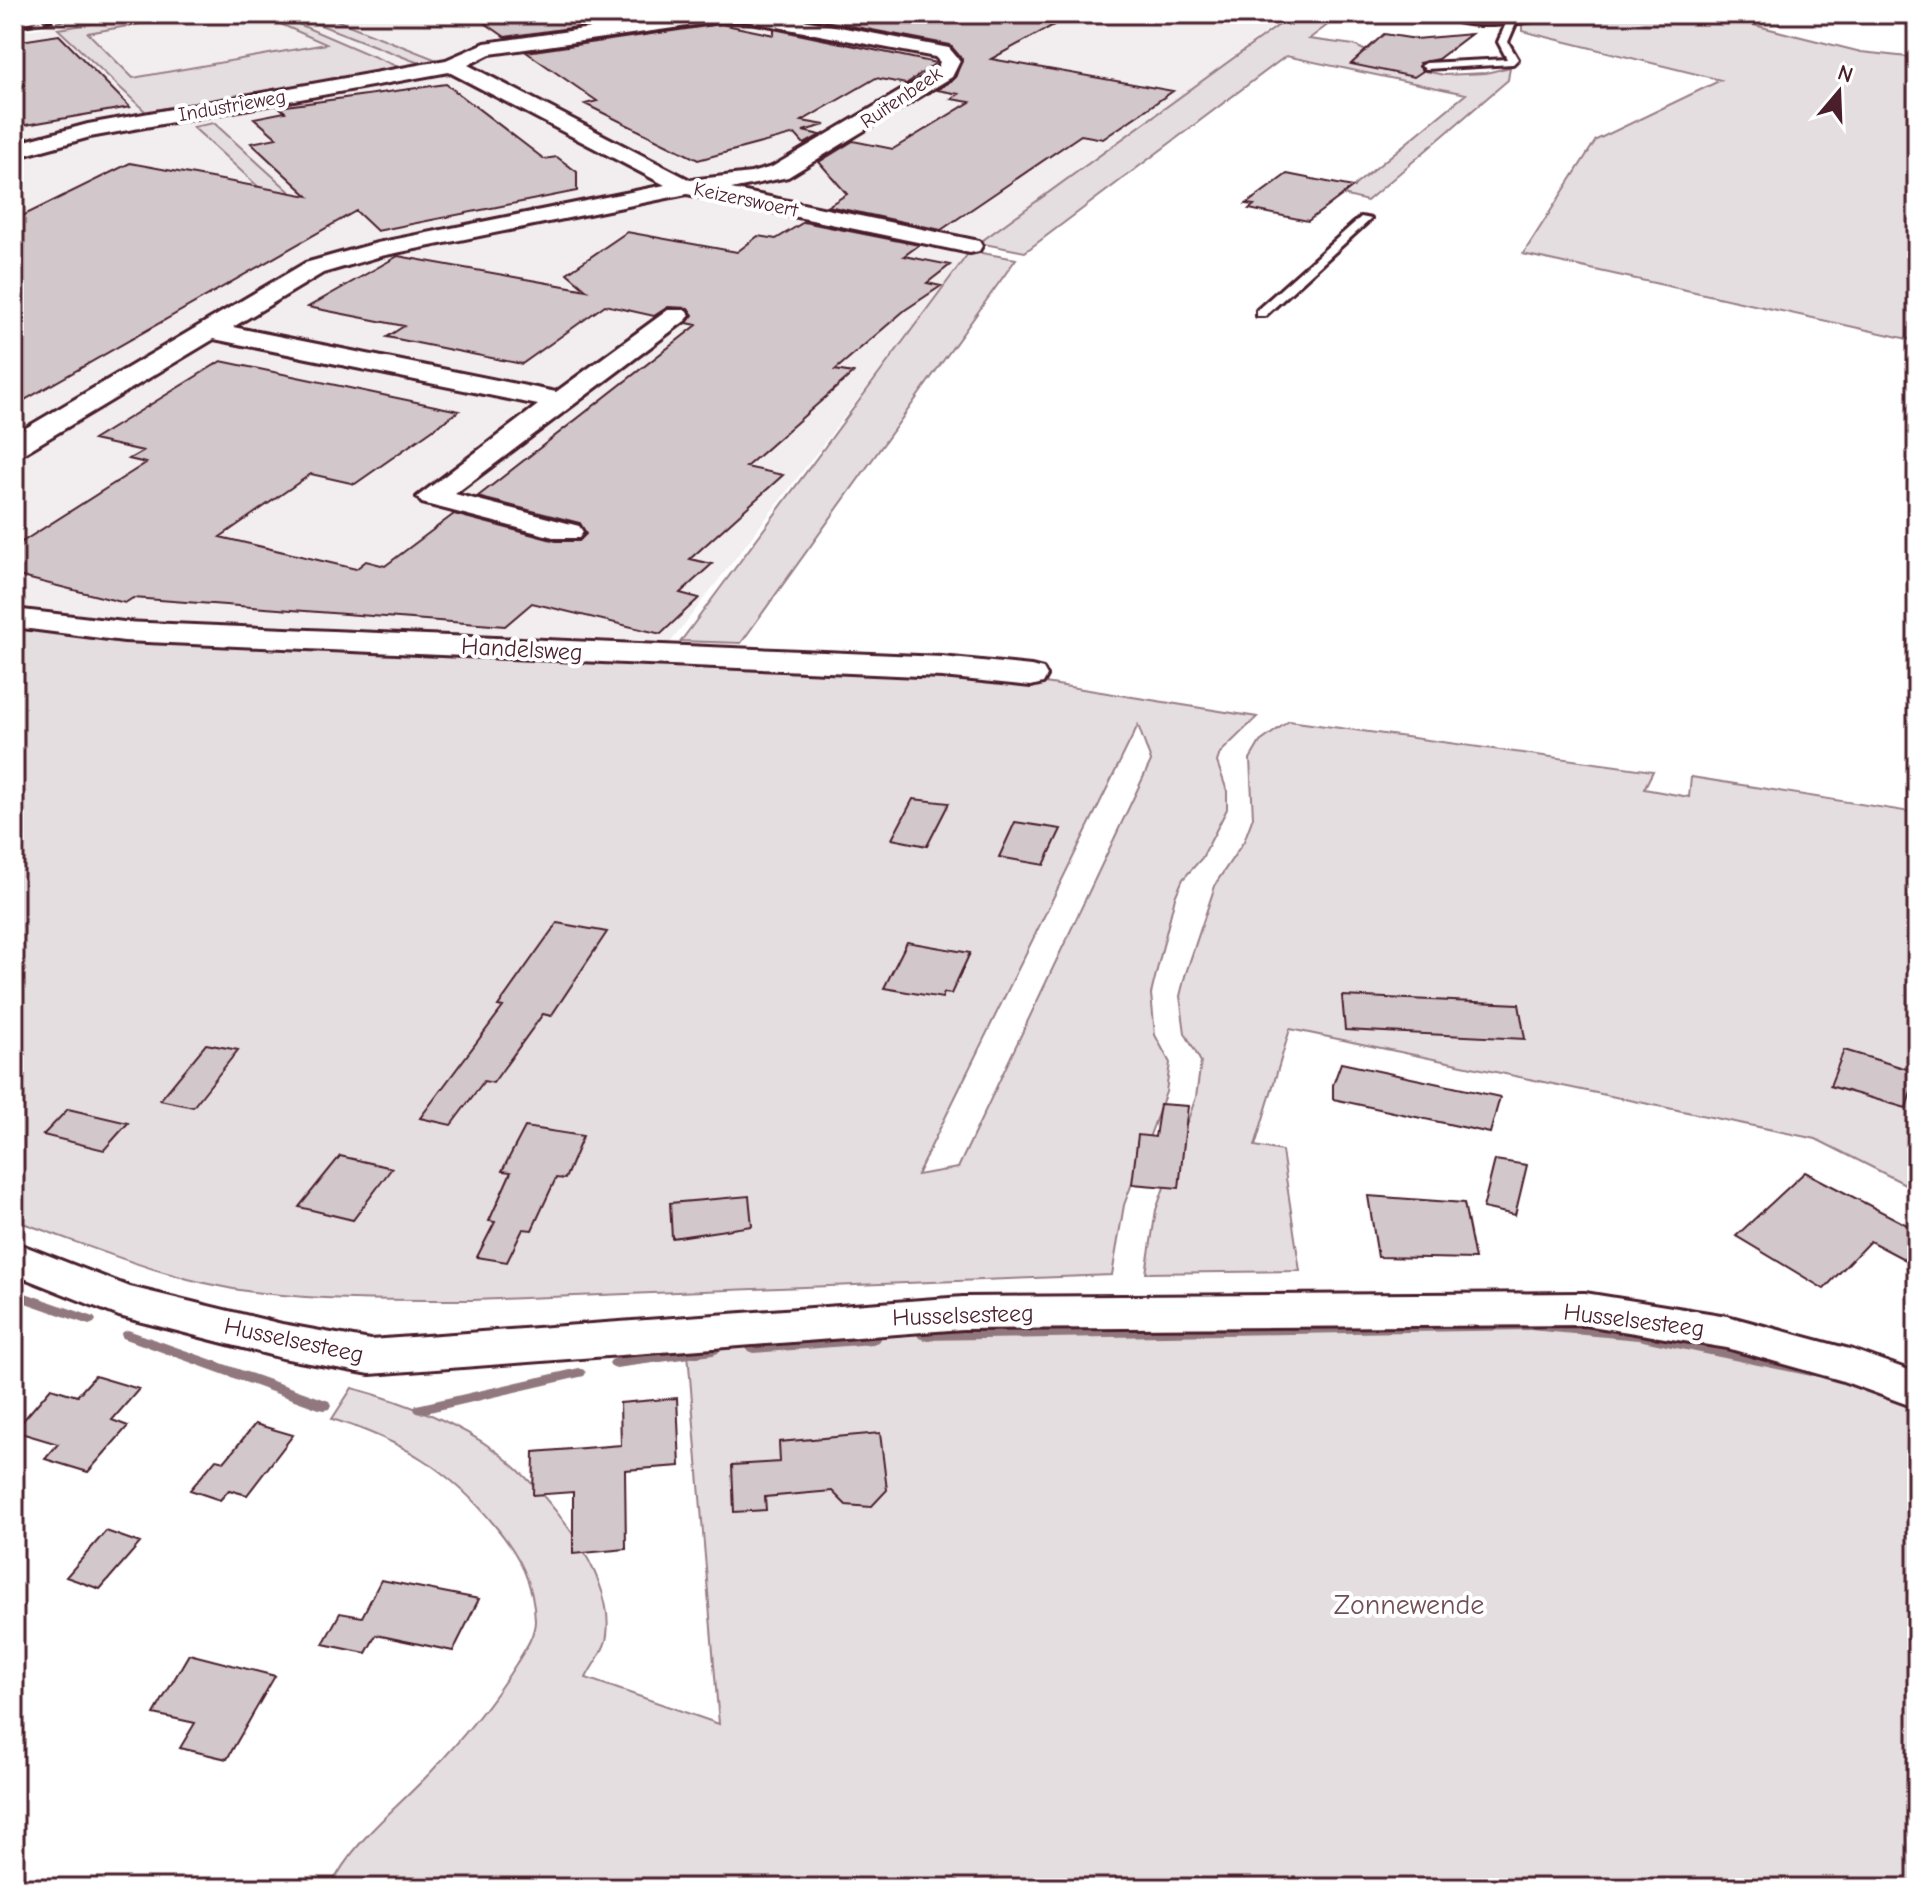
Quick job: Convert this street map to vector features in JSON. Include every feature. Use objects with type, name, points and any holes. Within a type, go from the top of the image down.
[{"type":"street","points":[[1452,14],[1512,21],[1539,14]]},
{"type":"street","name":"Ruitenbeek","points":[[452,65],[485,49],[723,15],[746,15],[942,52],[950,61],[945,73],[803,162],[753,180],[687,187]]},
{"type":"street","name":"Industrieweg","points":[[14,151],[88,131],[452,65]]},
{"type":"street","name":"Keizerswoert","points":[[452,65],[687,187],[970,246]]},
{"type":"street","points":[[20,439],[314,268],[345,258],[687,187]]},
{"type":"street","points":[[568,532],[432,497],[677,315]]},
{"type":"street","points":[[208,330],[558,401]]},
{"type":"street","name":"Handelsweg","points":[[14,618],[59,627],[172,636],[292,637],[942,667],[1031,676]]},
{"type":"street","name":"Husselsesteeg","points":[[14,1257],[119,1300],[282,1341],[370,1357],[963,1313],[1325,1308],[1585,1309],[1727,1332],[1840,1363],[1917,1391]]},
{"type":"lane","points":[[1426,66],[1510,62],[1513,59],[1503,42],[1512,21]]},
{"type":"lane","points":[[1261,313],[1365,219]]},
{"type":"shaded area","points":[[127,14],[1290,14],[972,251],[667,647],[52,619],[14,613],[14,32]]},
{"type":"green space","points":[[156,14],[196,14],[88,33],[133,78],[326,44],[258,14],[275,14],[403,69],[148,114],[58,29]]},
{"type":"green space","points":[[292,14],[321,14],[437,60],[425,65]]},
{"type":"green space","points":[[1294,14],[1342,14],[1309,39],[1354,45],[1392,64],[1444,75],[1486,73],[1510,67],[1508,80],[1367,201],[1343,195],[1466,94],[1286,56],[1025,252],[979,243]]},
{"type":"green space","points":[[1555,14],[1710,14],[1861,52],[1917,58],[1917,341],[1523,254],[1596,140],[1721,80],[1522,31],[1522,23]]},
{"type":"green space","points":[[214,123],[329,227],[297,222],[193,127]]},
{"type":"green space","points":[[970,251],[1016,259],[741,643],[681,641]]},
{"type":"green space","points":[[14,625],[1020,679],[1257,717],[1220,753],[1217,762],[1227,791],[1227,809],[1202,858],[1183,879],[1175,897],[1151,994],[1155,1035],[1170,1063],[1166,1092],[1124,1205],[1112,1275],[472,1300],[335,1298],[253,1292],[192,1280],[14,1220]],"holes":[[[1138,725],[1151,761],[958,1168],[917,1175]]]},
{"type":"green space","points":[[1289,721],[1653,771],[1644,789],[1689,797],[1691,777],[1917,813],[1917,1190],[1816,1139],[1290,1029],[1255,1146],[1282,1151],[1300,1271],[1146,1273],[1156,1210],[1196,1097],[1201,1062],[1185,1033],[1180,996],[1185,976],[1216,883],[1244,841],[1253,817],[1250,759],[1260,742]]},
{"type":"green space","name":"Zonnewende","points":[[1532,1319],[1741,1342],[1917,1401],[1917,1888],[330,1888],[362,1841],[441,1761],[486,1707],[526,1649],[535,1620],[532,1594],[512,1548],[461,1489],[402,1447],[332,1419],[352,1388],[427,1413],[481,1441],[516,1468],[555,1509],[588,1559],[600,1585],[606,1611],[606,1640],[586,1678],[719,1724],[687,1341],[1088,1323]]},
{"type":"building","points":[[472,14],[602,14],[614,22],[505,37]]},
{"type":"building","points":[[788,14],[1074,14],[991,59],[1173,91],[1103,139],[1081,135],[941,230],[828,206],[847,194],[819,162],[853,141],[893,149],[970,102],[951,99],[959,94],[937,90],[955,78],[962,59],[950,45]]},
{"type":"building","points":[[721,24],[774,35],[774,29],[936,63],[906,84],[876,78],[802,121],[825,125],[803,131],[820,135],[804,144],[795,134],[698,160],[585,104],[597,101],[526,52]]},
{"type":"building","points":[[1384,34],[1416,39],[1471,34],[1438,59],[1419,63],[1423,71],[1414,77],[1351,64]]},
{"type":"building","points":[[59,35],[130,107],[14,127],[14,42]]},
{"type":"building","points":[[446,84],[544,159],[557,157],[577,172],[577,191],[377,231],[356,211],[14,406],[14,220],[130,163],[308,196],[251,143],[277,138],[254,118],[285,112],[279,107]]},
{"type":"building","points":[[1287,174],[1353,187],[1308,221],[1249,209],[1254,205],[1246,204]]},
{"type":"building","points":[[804,222],[919,245],[904,256],[950,265],[927,283],[941,286],[905,310],[835,370],[853,373],[746,467],[783,475],[690,559],[712,564],[680,593],[699,598],[661,634],[532,603],[505,626],[133,598],[125,603],[14,575],[14,547],[146,463],[129,459],[143,451],[93,440],[221,361],[459,411],[355,484],[311,474],[220,537],[356,569],[366,561],[385,566],[454,514],[556,541],[579,541],[586,534],[580,523],[477,497],[697,325],[687,323],[693,315],[688,308],[668,307],[654,316],[605,305],[522,364],[387,337],[404,326],[308,307],[398,256],[587,290],[567,273],[627,232],[737,252],[758,236],[776,239]]},
{"type":"building","points":[[913,799],[949,803],[927,846],[892,839]]},
{"type":"building","points":[[1015,822],[1061,829],[1044,865],[999,857]]},
{"type":"building","points":[[557,923],[607,932],[551,1016],[543,1014],[493,1083],[484,1081],[451,1125],[420,1118],[503,1007],[498,1006]]},
{"type":"building","points":[[907,942],[970,953],[951,994],[944,993],[942,998],[884,988]]},
{"type":"building","points":[[1342,996],[1519,1004],[1525,1039],[1345,1030]]},
{"type":"building","points":[[206,1044],[238,1050],[193,1107],[160,1100]]},
{"type":"building","points":[[1844,1050],[1917,1072],[1906,1108],[1830,1086]]},
{"type":"building","points":[[1341,1063],[1500,1097],[1490,1133],[1333,1099],[1333,1085]]},
{"type":"building","points":[[1160,1104],[1188,1106],[1179,1188],[1132,1184],[1138,1135],[1155,1137]]},
{"type":"building","points":[[68,1109],[128,1123],[104,1150],[43,1135]]},
{"type":"building","points":[[525,1127],[583,1136],[565,1179],[556,1178],[532,1230],[523,1229],[507,1262],[477,1257],[495,1222],[489,1221],[511,1172],[502,1171]]},
{"type":"building","points":[[340,1156],[392,1168],[353,1220],[299,1207]]},
{"type":"building","points":[[1495,1160],[1527,1165],[1515,1215],[1483,1208]]},
{"type":"building","points":[[1805,1172],[1917,1230],[1917,1266],[1870,1241],[1824,1289],[1736,1236]]},
{"type":"building","points":[[749,1196],[752,1226],[672,1238],[670,1203]]},
{"type":"building","points":[[1368,1196],[1464,1203],[1475,1259],[1378,1257]]},
{"type":"building","points":[[95,1376],[139,1389],[112,1420],[128,1426],[88,1472],[45,1459],[58,1444],[14,1431],[51,1388],[77,1396]]},
{"type":"building","points":[[677,1398],[680,1466],[625,1470],[626,1549],[573,1554],[573,1492],[533,1495],[534,1452],[621,1445],[620,1403]]},
{"type":"building","points":[[255,1424],[293,1435],[247,1495],[229,1490],[220,1500],[190,1490],[216,1459],[225,1461]]},
{"type":"building","points":[[880,1433],[887,1490],[871,1507],[846,1505],[832,1491],[765,1497],[766,1510],[734,1512],[732,1465],[780,1462],[779,1442]]},
{"type":"building","points":[[106,1531],[140,1543],[100,1589],[66,1577]]},
{"type":"building","points":[[381,1580],[479,1599],[453,1651],[376,1635],[366,1653],[323,1644],[340,1613],[362,1617]]},
{"type":"building","points":[[189,1654],[275,1676],[227,1759],[180,1748],[195,1723],[154,1714]]},
{"type":"waterway","points":[[14,1294],[89,1320]]},
{"type":"waterway","points":[[924,1335],[1530,1325],[1638,1335],[1811,1371]]},
{"type":"waterway","points":[[128,1335],[324,1405]]},
{"type":"waterway","points":[[753,1348],[873,1339]]},
{"type":"waterway","points":[[616,1363],[713,1350]]},
{"type":"waterway","points":[[421,1409],[579,1373]]},
{"type":"railway","points":[[14,27],[94,14]]}]
